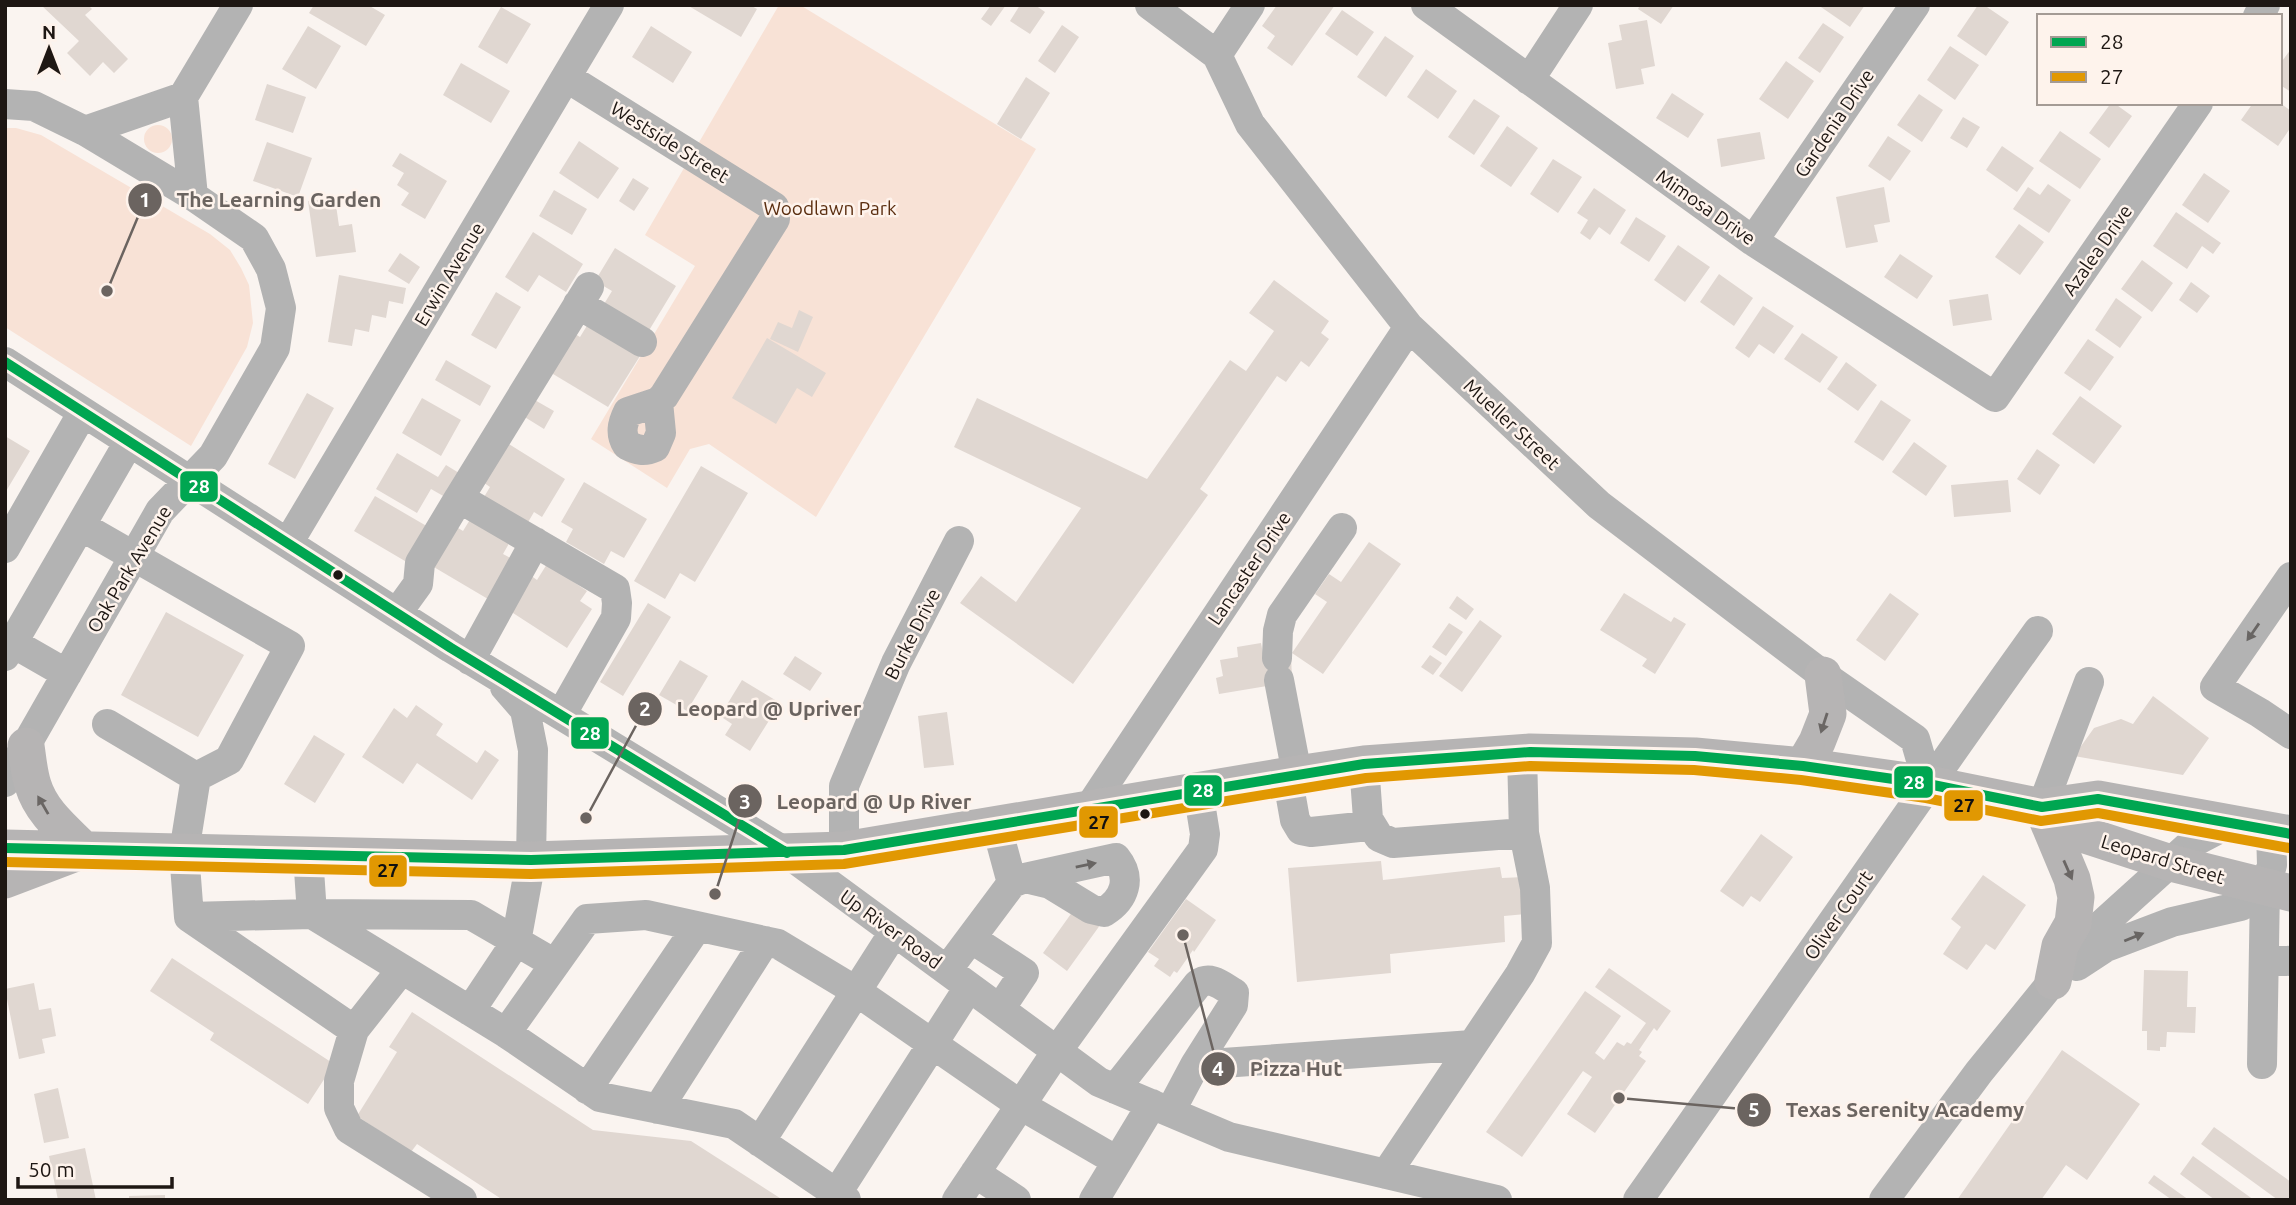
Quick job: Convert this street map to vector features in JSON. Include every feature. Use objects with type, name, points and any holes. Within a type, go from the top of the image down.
[{"type":"main road","points":[[1803,766],[1817,742],[1828,714],[1823,676]]},
{"type":"main road","name":"Leopard Street","points":[[5,848],[531,860],[844,850],[1292,774],[1364,764],[1522,753],[1695,756],[1803,766],[1928,784],[2042,807],[2098,799],[2281,832]]},
{"type":"main road","points":[[5,880],[84,850],[50,817],[33,785],[11,770]]},
{"type":"main road","points":[[2042,807],[2072,878],[2076,897],[2073,923],[2060,946],[2053,981]]},
{"type":"main road","name":"Leopard Street","points":[[2042,807],[2085,835],[2164,870],[2278,891]]},
{"type":"street","points":[[193,196],[183,97],[238,5]]},
{"type":"street","name":"Erwin Avenue","points":[[288,543],[609,5]]},
{"type":"street","name":"Mueller Street","points":[[1150,5],[1217,55],[1250,124],[1409,327],[1599,505],[1823,676],[1915,739],[1928,784]]},
{"type":"street","points":[[1217,55],[1250,5]]},
{"type":"street","name":"Mimosa Drive","points":[[1426,5],[1753,241],[1995,397]]},
{"type":"street","points":[[1529,80],[1578,5]]},
{"type":"street","name":"Gardenia Drive","points":[[1753,241],[1914,5]]},
{"type":"street","name":"Westside Street","points":[[566,77],[774,206],[775,219],[664,396],[657,402]]},
{"type":"street","points":[[85,131],[183,97]]},
{"type":"street","name":"Oak Park Avenue","points":[[5,104],[34,106],[85,131],[193,196],[254,238],[271,269],[281,308],[275,348],[214,456],[160,511],[11,770]]},
{"type":"street","name":"Azalea Drive","points":[[1995,397],[2197,105]]},
{"type":"street","points":[[397,614],[418,584],[420,564],[583,295],[642,342]]},
{"type":"street","name":"Lancaster Drive","points":[[1089,808],[1409,327]]},
{"type":"street","name":"Up River Road","points":[[5,362],[397,614],[787,853],[1099,1082],[1229,1137],[1497,1200]]},
{"type":"street","points":[[5,548],[83,412]]},
{"type":"street","points":[[67,674],[9,650],[129,442]]},
{"type":"street","points":[[459,498],[615,589],[616,618],[561,715]]},
{"type":"street","points":[[81,526],[290,646],[229,760],[196,777]]},
{"type":"street","points":[[1342,528],[1282,615],[1278,631],[1278,669],[1292,774],[1295,820],[1301,830],[1311,832],[1359,827],[1368,819]]},
{"type":"street","name":"Burke Drive","points":[[844,850],[844,786],[896,663],[959,541]]},
{"type":"street","points":[[470,1011],[516,942],[531,860],[533,750],[525,710],[482,667],[535,542]]},
{"type":"street","points":[[2291,577],[2215,687],[2291,734]]},
{"type":"street","name":"Oliver Court","points":[[1638,1200],[2038,631]]},
{"type":"street","points":[[2042,807],[2089,682]]},
{"type":"street","points":[[107,724],[196,777]]},
{"type":"street","points":[[1386,1174],[1520,974],[1537,943],[1535,888],[1524,833],[1522,753]]},
{"type":"street","points":[[1364,764],[1368,819],[1379,837],[1393,843],[1524,833]]},
{"type":"street","points":[[189,917],[184,852],[196,777]]},
{"type":"street","points":[[957,1200],[1057,1051],[1203,849],[1205,834],[1198,790]]},
{"type":"street","points":[[1884,1200],[1979,1072],[2077,947],[2192,843],[2232,822]]},
{"type":"street","points":[[312,914],[506,1033],[600,1097],[734,1124],[841,1197],[932,1045],[972,939],[1019,881],[996,824]]},
{"type":"street","points":[[2262,1064],[2277,961],[2278,891],[2272,865],[2281,832]]},
{"type":"street","points":[[308,855],[312,914]]},
{"type":"street","points":[[2164,870],[2157,898],[2163,909],[2180,920]]},
{"type":"street","points":[[2053,981],[2106,947],[2180,920],[2241,906],[2278,891]]},
{"type":"street","points":[[189,917],[312,914],[471,915],[555,964]]},
{"type":"street","points":[[506,1033],[587,919],[646,915],[778,944],[856,991],[1022,1106],[1118,1161]]},
{"type":"street","points":[[189,917],[354,1030]]},
{"type":"street","points":[[587,1088],[697,926]]},
{"type":"street","points":[[760,1142],[894,932]]},
{"type":"street","points":[[972,939],[1024,974],[1000,1009]]},
{"type":"street","points":[[659,1109],[765,941]]},
{"type":"street","points":[[402,969],[354,1030],[339,1081],[339,1108],[349,1129],[462,1200]]},
{"type":"street","points":[[1094,1200],[1118,1161],[1195,1065],[1233,1005],[1234,993],[1212,980],[1204,980],[1198,984],[1115,1089]]},
{"type":"street","points":[[1195,1065],[1472,1045]]},
{"type":"street","points":[[975,1173],[1016,1200]]},
{"type":"green space","name":"Woodlawn Park","points":[[779,5],[800,5],[1036,149],[816,517],[709,444],[690,449],[667,488],[591,439],[695,266],[645,235]]},
{"type":"green space","points":[[158,125],[168,129],[172,139],[168,149],[158,153],[148,149],[144,139],[148,129]]},
{"type":"green space","points":[[5,128],[41,135],[210,234],[230,250],[241,268],[249,285],[253,323],[247,347],[191,446],[5,327]]},
{"type":"building","points":[[41,5],[88,5],[92,9],[85,15],[128,59],[114,73],[103,62],[90,76],[67,53],[79,41]]},
{"type":"building","points":[[314,5],[368,5],[385,15],[366,46],[309,13]]},
{"type":"building","points":[[687,5],[750,5],[757,9],[741,37]]},
{"type":"building","points":[[991,5],[1006,5],[991,26],[981,19]]},
{"type":"building","points":[[1020,5],[1035,5],[1045,12],[1030,34],[1010,21]]},
{"type":"building","points":[[1277,5],[1335,5],[1292,66],[1267,48],[1275,36],[1262,26]]},
{"type":"building","points":[[1640,5],[1674,5],[1661,24],[1638,9]]},
{"type":"building","points":[[1818,5],[1865,5],[1850,27]]},
{"type":"building","points":[[1978,5],[1984,5],[2009,22],[1986,56],[1957,36]]},
{"type":"building","points":[[501,7],[531,24],[507,64],[478,47]]},
{"type":"building","points":[[1342,10],[1374,32],[1357,56],[1325,34]]},
{"type":"building","points":[[1647,20],[1655,66],[1641,69],[1644,84],[1616,89],[1608,43],[1622,40],[1619,25]]},
{"type":"building","points":[[1823,23],[1844,37],[1820,73],[1798,58]]},
{"type":"building","points":[[1062,25],[1079,37],[1055,73],[1038,61]]},
{"type":"building","points":[[308,26],[341,46],[316,89],[282,69]]},
{"type":"building","points":[[651,26],[692,52],[673,83],[632,57]]},
{"type":"building","points":[[1385,36],[1414,56],[1386,97],[1357,77]]},
{"type":"building","points":[[1950,46],[1979,65],[1955,100],[1927,80]]},
{"type":"building","points":[[2291,49],[2291,92],[2282,86],[2282,61]]},
{"type":"building","points":[[1786,61],[1814,81],[1788,119],[1759,99]]},
{"type":"building","points":[[461,63],[510,91],[491,123],[443,95]]},
{"type":"building","points":[[1426,69],[1457,91],[1438,119],[1407,97]]},
{"type":"building","points":[[1026,77],[1050,93],[1021,139],[997,124]]},
{"type":"building","points":[[267,84],[306,97],[293,133],[255,120]]},
{"type":"building","points":[[1672,93],[1704,114],[1688,138],[1656,118]]},
{"type":"building","points":[[1919,94],[1943,110],[1922,142],[1897,125]]},
{"type":"building","points":[[1474,99],[1500,116],[1474,155],[1448,137]]},
{"type":"building","points":[[2282,104],[2291,111],[2291,127],[2278,146],[2241,120],[2252,105]]},
{"type":"building","points":[[2110,105],[2117,105],[2132,116],[2109,148],[2089,133]]},
{"type":"building","points":[[1963,117],[1980,127],[1967,148],[1950,138]]},
{"type":"building","points":[[1507,126],[1538,148],[1511,187],[1480,166]]},
{"type":"building","points":[[2060,131],[2101,159],[2080,189],[2039,161]]},
{"type":"building","points":[[1760,132],[1765,159],[1721,167],[1717,139]]},
{"type":"building","points":[[1888,136],[1911,151],[1890,181],[1868,166]]},
{"type":"building","points":[[579,141],[619,168],[598,199],[559,173]]},
{"type":"building","points":[[267,142],[312,158],[298,197],[253,181]]},
{"type":"building","points":[[2002,146],[2034,168],[2017,192],[1986,170]]},
{"type":"building","points":[[400,153],[447,181],[425,219],[401,205],[409,193],[397,185],[404,173],[392,166]]},
{"type":"building","points":[[1553,159],[1582,177],[1558,213],[1530,194]]},
{"type":"building","points":[[2204,173],[2230,191],[2208,223],[2182,205]]},
{"type":"building","points":[[633,178],[649,188],[634,211],[619,201]]},
{"type":"building","points":[[2048,184],[2071,200],[2049,233],[2013,209],[2028,187],[2040,195]]},
{"type":"building","points":[[1884,187],[1890,222],[1874,225],[1878,242],[1846,248],[1836,197]]},
{"type":"building","points":[[1594,188],[1626,210],[1610,235],[1599,227],[1590,240],[1580,233],[1588,220],[1577,213]]},
{"type":"building","points":[[554,190],[587,209],[572,235],[539,216]]},
{"type":"building","points":[[335,198],[339,226],[352,224],[356,252],[316,257],[308,201]]},
{"type":"building","points":[[2176,212],[2221,243],[2213,254],[2202,246],[2187,269],[2153,246]]},
{"type":"building","points":[[1636,217],[1666,236],[1649,262],[1620,243]]},
{"type":"building","points":[[2019,224],[2044,242],[2020,275],[1995,257]]},
{"type":"building","points":[[533,232],[583,264],[566,292],[539,275],[528,292],[505,277]]},
{"type":"building","points":[[1678,245],[1710,267],[1685,302],[1654,280]]},
{"type":"building","points":[[615,248],[676,286],[645,337],[601,309],[612,291],[595,281]]},
{"type":"building","points":[[400,253],[420,267],[409,284],[388,271]]},
{"type":"building","points":[[1900,254],[1933,276],[1917,299],[1884,277]]},
{"type":"building","points":[[2142,260],[2173,283],[2152,312],[2121,289]]},
{"type":"building","points":[[1719,274],[1753,298],[1734,326],[1700,302]]},
{"type":"building","points":[[339,275],[406,288],[403,304],[389,301],[386,318],[372,315],[369,332],[355,329],[352,346],[328,342]]},
{"type":"building","points":[[1274,280],[1329,321],[1321,333],[1329,339],[1309,367],[1301,361],[1286,382],[1277,376],[1200,489],[1208,495],[1073,684],[960,603],[981,576],[1016,602],[1081,508],[954,447],[977,398],[1147,479],[1230,360],[1246,371],[1274,331],[1249,313]]},
{"type":"building","points":[[2191,282],[2210,296],[2197,313],[2179,300]]},
{"type":"building","points":[[496,292],[521,307],[496,349],[471,335]]},
{"type":"building","points":[[1988,294],[1992,320],[1953,326],[1949,300]]},
{"type":"building","points":[[2116,298],[2142,317],[2120,348],[2095,330]]},
{"type":"building","points":[[1763,306],[1794,326],[1774,354],[1759,344],[1749,358],[1735,348]]},
{"type":"building","points":[[799,310],[813,317],[798,352],[770,339],[778,322],[792,328]]},
{"type":"building","points":[[588,324],[640,356],[608,407],[543,368],[567,329],[580,337]]},
{"type":"building","points":[[1802,333],[1838,357],[1820,383],[1784,359]]},
{"type":"building","points":[[767,338],[826,373],[812,397],[797,388],[776,424],[732,398]]},
{"type":"building","points":[[2088,339],[2114,357],[2090,391],[2064,373]]},
{"type":"building","points":[[446,360],[491,386],[480,406],[435,380]]},
{"type":"building","points":[[1846,362],[1877,385],[1858,411],[1827,389]]},
{"type":"building","points":[[307,393],[334,408],[295,479],[268,464]]},
{"type":"building","points":[[2080,396],[2122,426],[2094,464],[2052,434]]},
{"type":"building","points":[[422,398],[461,420],[441,456],[402,433]]},
{"type":"building","points":[[533,399],[554,411],[544,429],[523,416]]},
{"type":"building","points":[[1881,400],[1911,420],[1883,461],[1854,442]]},
{"type":"building","points":[[5,436],[30,451],[5,493]]},
{"type":"building","points":[[501,439],[565,479],[542,517],[534,512],[527,524],[484,497],[490,487],[477,478]]},
{"type":"building","points":[[1914,442],[1947,466],[1926,496],[1892,472]]},
{"type":"building","points":[[2037,449],[2060,465],[2040,495],[2017,479]]},
{"type":"building","points":[[397,453],[438,477],[446,465],[459,473],[445,497],[431,489],[417,513],[376,489]]},
{"type":"building","points":[[701,466],[748,493],[695,582],[680,573],[665,599],[634,581]]},
{"type":"building","points":[[2008,480],[2011,512],[1954,517],[1951,485]]},
{"type":"building","points":[[584,482],[647,519],[624,558],[611,551],[604,564],[566,542],[573,529],[561,522]]},
{"type":"building","points":[[375,496],[430,528],[410,564],[354,531]]},
{"type":"building","points":[[471,518],[511,540],[503,554],[516,561],[493,602],[427,563],[450,523],[463,531]]},
{"type":"building","points":[[1369,542],[1401,564],[1323,674],[1292,653],[1327,602],[1315,594],[1329,574],[1341,582]]},
{"type":"building","points":[[547,564],[587,591],[580,601],[592,609],[567,648],[507,609],[530,575],[537,580]]},
{"type":"building","points":[[1624,593],[1671,622],[1674,617],[1686,624],[1655,674],[1642,666],[1647,659],[1600,630]]},
{"type":"building","points":[[1890,593],[1919,614],[1885,661],[1856,640]]},
{"type":"building","points":[[1457,596],[1474,609],[1466,620],[1449,608]]},
{"type":"building","points":[[648,603],[671,617],[623,696],[600,682]]},
{"type":"building","points":[[166,612],[244,655],[198,737],[121,695]]},
{"type":"building","points":[[1480,620],[1502,636],[1462,692],[1439,676]]},
{"type":"building","points":[[1449,623],[1463,632],[1446,656],[1432,647]]},
{"type":"building","points":[[1261,643],[1264,659],[1291,656],[1292,678],[1267,686],[1219,694],[1216,678],[1223,676],[1220,660],[1238,657],[1237,647]]},
{"type":"building","points":[[1430,655],[1442,663],[1433,675],[1421,667]]},
{"type":"building","points":[[795,656],[822,673],[810,691],[783,674]]},
{"type":"building","points":[[680,660],[708,676],[687,711],[659,695]]},
{"type":"building","points":[[742,680],[780,703],[750,751],[725,735],[732,724],[720,716]]},
{"type":"building","points":[[2153,696],[2209,738],[2183,775],[2074,756],[2094,728],[2121,719],[2133,724]]},
{"type":"building","points":[[416,705],[443,724],[436,735],[477,763],[485,750],[499,760],[472,800],[417,763],[403,784],[362,757],[394,708],[407,718]]},
{"type":"building","points":[[947,712],[954,765],[924,768],[918,716]]},
{"type":"building","points":[[314,735],[345,754],[315,803],[284,784]]},
{"type":"building","points":[[1761,834],[1793,857],[1760,902],[1751,896],[1743,907],[1720,891]]},
{"type":"building","points":[[1381,861],[1383,880],[1500,867],[1502,878],[1524,877],[1527,914],[1504,916],[1505,942],[1390,954],[1391,973],[1297,982],[1288,868]]},
{"type":"building","points":[[1983,875],[2026,905],[1995,950],[1986,944],[1967,970],[1943,954],[1961,927],[1951,919]]},
{"type":"building","points":[[1186,899],[1216,920],[1194,952],[1193,950],[1177,973],[1174,971],[1170,977],[1154,966],[1159,959],[1148,952]]},
{"type":"building","points":[[1078,904],[1103,921],[1067,971],[1043,953]]},
{"type":"building","points":[[172,958],[334,1064],[308,1104],[210,1040],[214,1033],[150,991]]},
{"type":"building","points":[[1609,968],[1671,1011],[1657,1031],[1654,1028],[1639,1050],[1642,1052],[1639,1056],[1646,1061],[1595,1133],[1567,1114],[1592,1077],[1583,1071],[1522,1157],[1486,1132],[1585,991],[1621,1016],[1595,1053],[1604,1060],[1617,1042],[1624,1046],[1627,1042],[1631,1044],[1646,1023],[1595,987]]},
{"type":"building","points":[[2144,970],[2188,971],[2187,1007],[2196,1007],[2195,1033],[2167,1032],[2166,1047],[2160,1047],[2160,1051],[2147,1050],[2147,1031],[2142,1031]]},
{"type":"building","points":[[34,983],[39,1010],[51,1008],[56,1036],[42,1039],[45,1053],[19,1059],[5,989]]},
{"type":"building","points":[[412,1012],[593,1130],[691,1141],[783,1200],[503,1200],[417,1144],[411,1152],[357,1116],[397,1052],[389,1047]]},
{"type":"building","points":[[2062,1050],[2140,1104],[2087,1180],[2066,1165],[2041,1200],[1957,1200]]},
{"type":"building","points":[[58,1088],[69,1138],[44,1143],[34,1094]]},
{"type":"building","points":[[2214,1127],[2291,1182],[2291,1200],[2278,1200],[2201,1144]]},
{"type":"building","points":[[85,1148],[96,1200],[58,1200],[49,1156]]},
{"type":"building","points":[[2193,1156],[2254,1200],[2215,1200],[2180,1174]]},
{"type":"building","points":[[2154,1175],[2189,1200],[2172,1200],[2148,1183]]},
{"type":"building","points":[[165,1195],[165,1200],[129,1200],[129,1196]]},
{"type":"transit line","name":"28","points":[[5,362],[451,648],[787,853]]},
{"type":"transit line","name":"28","points":[[5,848],[531,860],[844,850],[1364,764],[1530,752],[1695,756],[1803,766],[1928,784],[2042,807],[2098,799],[2291,834]]},
{"type":"transit line","name":"27","points":[[5,862],[531,874],[844,864],[1366,778],[1530,766],[1694,770],[1801,780],[1926,798],[2041,821],[2098,813],[2289,848]]},
{"type":"place","name":"The Learning Garden","points":[[107,291]]},
{"type":"place","name":"Leopard @ Upriver","points":[[586,818]]},
{"type":"place","name":"Leopard @ Up River","points":[[715,894]]},
{"type":"place","name":"Pizza Hut","points":[[1183,935]]},
{"type":"place","name":"Texas Serenity Academy","points":[[1619,1098]]}]
